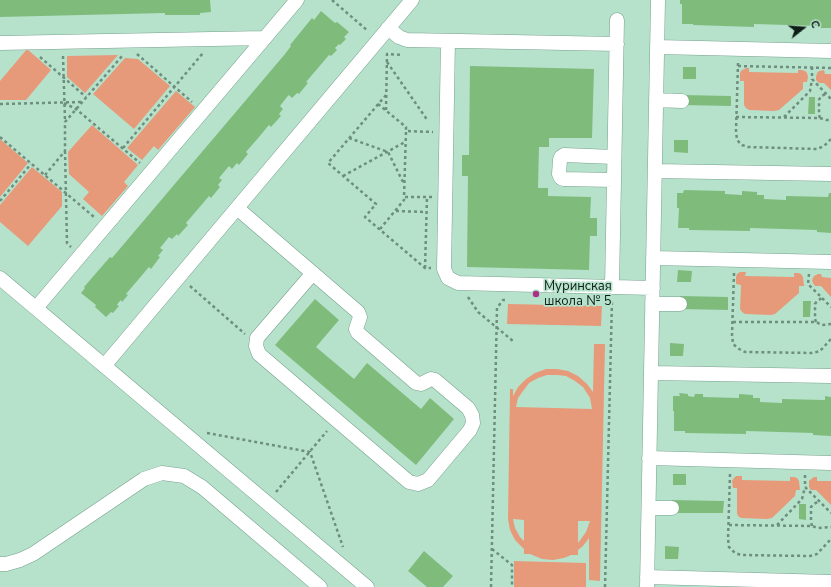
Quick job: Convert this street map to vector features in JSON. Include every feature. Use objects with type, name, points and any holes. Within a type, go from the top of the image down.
[{"type":"lane","points":[[36,308],[297,0]]},
{"type":"lane","points":[[104,366],[412,0]]},
{"type":"lane","points":[[658,0],[647,582],[831,582]]},
{"type":"lane","points":[[612,287],[617,20]]},
{"type":"lane","points":[[388,28],[399,37],[407,40],[617,44]]},
{"type":"lane","points":[[0,43],[63,42],[125,47],[215,39],[265,38]]},
{"type":"lane","points":[[448,41],[444,269],[448,278],[458,283],[653,288]]},
{"type":"lane","points":[[657,47],[831,52]]},
{"type":"lane","points":[[656,100],[682,101]]},
{"type":"lane","points":[[614,157],[564,155],[560,160],[559,174],[561,178],[564,179],[614,180]]},
{"type":"lane","points":[[654,171],[831,174]]},
{"type":"lane","points":[[237,208],[313,273],[358,312],[360,317],[356,329],[358,333],[416,383],[421,384],[431,379],[435,380],[468,408],[472,415],[473,423],[470,430],[428,480],[418,484],[409,482],[259,354],[256,346],[257,338],[313,273]]},
{"type":"lane","points":[[653,258],[831,262]]},
{"type":"lane","points":[[0,278],[367,587]]},
{"type":"lane","points":[[652,304],[680,304]]},
{"type":"lane","points":[[651,373],[831,376]]},
{"type":"lane","points":[[649,458],[831,463]]},
{"type":"lane","points":[[0,564],[20,560],[33,554],[144,479],[162,473],[184,476],[202,487],[320,587]]},
{"type":"lane","points":[[649,508],[672,508]]},
{"type":"path","points":[[332,0],[371,33]]},
{"type":"path","points":[[123,148],[215,39]]},
{"type":"path","points":[[23,42],[86,97]]},
{"type":"path","points":[[63,42],[66,243]]},
{"type":"path","points":[[65,122],[125,47],[134,52],[203,111]]},
{"type":"path","points":[[738,49],[736,131],[737,140],[742,145],[748,147],[817,149],[824,146],[831,139]]},
{"type":"path","points":[[784,118],[810,91],[813,51]]},
{"type":"path","points":[[386,110],[387,54],[408,55]]},
{"type":"path","points":[[387,62],[428,121]]},
{"type":"path","points":[[738,66],[831,68]]},
{"type":"path","points":[[812,80],[831,99]]},
{"type":"path","points":[[386,94],[328,163],[376,204],[365,217],[425,268],[444,269]]},
{"type":"path","points":[[820,118],[818,115],[819,100],[821,96],[826,94]]},
{"type":"path","points":[[0,104],[82,102]]},
{"type":"path","points":[[64,103],[76,109],[151,172]]},
{"type":"path","points":[[378,104],[406,127],[404,200],[380,229]]},
{"type":"path","points":[[736,117],[820,118],[831,120]]},
{"type":"path","points":[[406,131],[446,132]]},
{"type":"path","points":[[0,137],[105,226]]},
{"type":"path","points":[[349,138],[388,152],[405,185]]},
{"type":"path","points":[[343,176],[406,142]]},
{"type":"path","points":[[45,175],[65,151]]},
{"type":"path","points":[[0,201],[31,164]]},
{"type":"path","points":[[404,196],[445,198]]},
{"type":"path","points":[[425,268],[427,197]]},
{"type":"path","points":[[395,211],[426,212]]},
{"type":"path","points":[[734,259],[732,335],[733,344],[738,349],[745,352],[813,353],[820,351],[831,339]]},
{"type":"path","points":[[809,261],[808,284],[831,307]]},
{"type":"path","points":[[179,277],[250,338],[256,346]]},
{"type":"path","points":[[458,283],[478,312],[513,342]]},
{"type":"path","points":[[605,587],[612,287]]},
{"type":"path","points":[[816,322],[815,304],[822,298]]},
{"type":"path","points":[[491,587],[497,308],[503,300],[511,300]]},
{"type":"path","points":[[733,322],[816,322],[822,325],[831,324]]},
{"type":"path","points":[[276,492],[336,420]]},
{"type":"path","points":[[207,433],[310,452]]},
{"type":"path","points":[[310,452],[344,549]]},
{"type":"path","points":[[731,460],[728,538],[729,547],[735,553],[741,555],[810,556],[816,554],[831,539]]},
{"type":"path","points":[[776,525],[802,499],[806,462]]},
{"type":"path","points":[[804,487],[831,514]]},
{"type":"path","points":[[812,526],[811,507],[818,501]]},
{"type":"path","points":[[729,525],[812,526],[818,528],[831,527]]},
{"type":"path","points":[[492,549],[512,565],[512,587]]},
{"type":"shaded area","points":[[27,49],[51,70],[26,100],[0,100],[0,81]]},
{"type":"shaded area","points":[[118,55],[85,93],[67,77],[67,56]]},
{"type":"shaded area","points":[[125,58],[138,59],[170,86],[134,129],[93,94]]},
{"type":"shaded area","points":[[749,68],[749,72],[798,73],[798,70],[802,70],[807,73],[808,77],[807,82],[803,82],[803,89],[779,110],[749,110],[744,105],[744,81],[740,81],[741,71]]},
{"type":"shaded area","points":[[824,70],[825,74],[831,74],[831,90],[824,83],[819,83],[816,80],[817,73]]},
{"type":"shaded area","points":[[176,91],[195,107],[158,150],[154,146],[142,160],[127,148]]},
{"type":"shaded area","points":[[92,125],[138,165],[124,182],[128,186],[102,216],[83,199],[89,192],[69,174],[68,152]]},
{"type":"shaded area","points":[[0,139],[28,163],[0,197]]},
{"type":"shaded area","points":[[32,167],[62,192],[62,206],[28,246],[0,222],[0,205]]},
{"type":"shaded area","points":[[740,272],[746,272],[745,276],[794,277],[794,273],[798,273],[803,277],[804,286],[799,286],[799,293],[775,314],[745,314],[740,309],[741,285],[736,284],[737,274]]},
{"type":"shaded area","points":[[821,274],[822,277],[831,278],[831,297],[821,286],[815,286],[813,283],[812,280],[814,276]]},
{"type":"shaded area","points":[[508,304],[602,306],[601,326],[507,324]]},
{"type":"shaded area","points":[[594,344],[605,344],[600,581],[589,580],[589,538],[578,550],[578,555],[571,555],[553,560],[542,559],[530,554],[524,554],[524,549],[515,540],[510,530],[508,519],[510,389],[513,389],[513,396],[518,387],[535,373],[546,369],[557,369],[568,371],[578,376],[593,392]],"holes":[[[547,375],[566,376],[583,387],[590,398],[592,409],[516,407],[518,398],[529,383]],[[513,519],[524,520],[524,541],[515,528]],[[578,521],[590,521],[586,532],[578,543]]]},
{"type":"shaded area","points":[[736,476],[742,476],[742,480],[790,481],[790,477],[794,477],[799,481],[800,490],[796,490],[795,496],[772,518],[741,518],[737,513],[737,488],[733,488],[732,481]]},
{"type":"shaded area","points":[[814,477],[817,477],[817,481],[831,481],[831,505],[816,490],[811,490],[809,487],[809,481]]},
{"type":"shaded area","points":[[514,561],[586,563],[586,587],[514,587]]},
{"type":"building","points":[[0,0],[210,0],[211,12],[200,13],[200,15],[165,15],[165,13],[0,17]]},
{"type":"building","points":[[680,0],[831,0],[831,28],[820,28],[821,26],[754,24],[754,27],[682,24],[682,4],[680,4]]},
{"type":"building","points":[[321,11],[349,32],[344,37],[346,39],[335,48],[337,50],[331,56],[329,55],[306,82],[308,83],[299,94],[297,93],[292,98],[289,95],[287,97],[280,106],[283,109],[279,114],[281,116],[271,127],[269,125],[246,152],[248,154],[239,165],[237,163],[232,169],[229,166],[219,178],[222,180],[218,185],[220,187],[211,198],[209,196],[186,223],[188,225],[178,236],[177,234],[172,239],[169,237],[160,248],[163,250],[158,256],[160,257],[151,269],[149,267],[126,294],[128,295],[122,302],[121,300],[119,302],[117,305],[119,306],[113,313],[111,312],[106,317],[95,307],[96,305],[81,293],[85,288],[84,287],[110,257],[112,258],[285,54],[291,46],[290,45],[312,18],[314,20]]},
{"type":"building","points":[[470,66],[594,69],[592,138],[549,138],[549,147],[539,147],[538,188],[548,188],[548,196],[591,197],[590,218],[597,218],[597,236],[590,236],[589,270],[467,267],[468,176],[462,176],[462,155],[469,155]]},
{"type":"building","points":[[683,67],[696,67],[696,79],[683,79]]},
{"type":"building","points":[[682,95],[731,96],[731,106],[682,105]]},
{"type":"building","points":[[809,97],[815,97],[815,114],[808,114]]},
{"type":"building","points":[[674,140],[688,140],[688,153],[674,152]]},
{"type":"building","points":[[684,190],[725,191],[725,194],[742,195],[742,191],[757,192],[757,195],[764,195],[764,199],[786,200],[786,196],[828,197],[829,193],[831,193],[831,233],[817,232],[817,230],[750,228],[750,231],[689,230],[689,228],[678,228],[679,208],[677,208],[677,193],[683,193]]},
{"type":"building","points":[[678,270],[692,271],[691,282],[677,282]]},
{"type":"building","points":[[680,296],[728,297],[728,310],[680,309]]},
{"type":"building","points":[[315,299],[339,320],[316,347],[354,379],[367,363],[421,409],[430,398],[454,419],[416,465],[275,345]]},
{"type":"building","points":[[803,301],[811,301],[810,317],[803,317]]},
{"type":"building","points":[[670,343],[684,344],[683,356],[670,356]]},
{"type":"building","points":[[679,393],[688,394],[688,396],[694,397],[695,394],[703,394],[703,397],[739,398],[739,394],[753,395],[753,398],[760,398],[760,402],[782,403],[782,399],[825,400],[825,396],[831,397],[831,436],[813,435],[813,433],[746,431],[746,434],[685,433],[685,431],[674,431],[673,396],[680,396]]},
{"type":"building","points":[[673,474],[686,474],[686,485],[673,485]]},
{"type":"building","points":[[672,500],[724,501],[723,513],[672,513]]},
{"type":"building","points":[[799,504],[806,504],[806,520],[799,519]]},
{"type":"building","points":[[665,546],[679,547],[678,559],[665,559]]},
{"type":"building","points":[[424,551],[453,576],[443,587],[427,587],[408,571]]},
{"type":"place","name":"Муринская школа № 5","points":[[536,294]]}]
